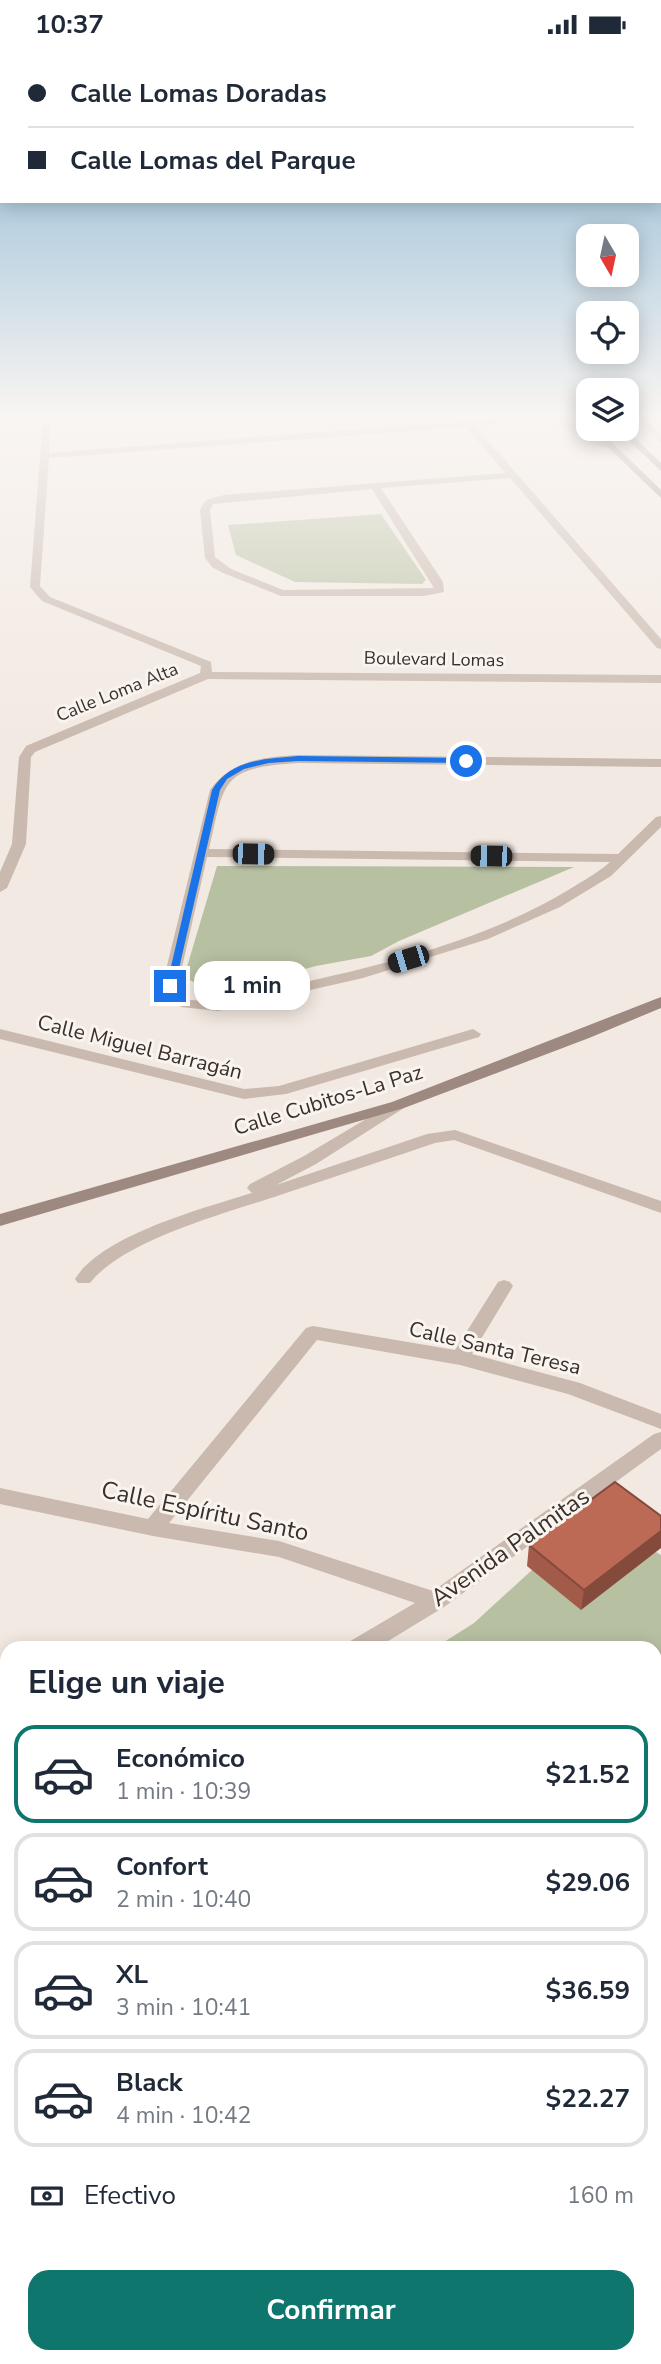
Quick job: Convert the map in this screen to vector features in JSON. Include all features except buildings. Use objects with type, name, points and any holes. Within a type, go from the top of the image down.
[{"type":"main road","name":"Calle Cubitos-La Paz","points":[[0,1220],[398,1105],[583,1035],[661,1002]]},
{"type":"street","name":"Calle Loma Alta","points":[[40,527],[35,587],[46,599],[206,669]]},
{"type":"street","points":[[207,527],[210,558],[227,572],[281,593],[424,593],[440,590],[438,582],[402,527]]},
{"type":"street","points":[[557,527],[661,646]]},
{"type":"street","name":"Calle Loma Alta","points":[[0,888],[19,844],[25,757],[30,749],[206,669]]},
{"type":"street","name":"Boulevard Lomas","points":[[206,669],[661,669]]},
{"type":"street","name":"Boulevard Lomas","points":[[206,669],[661,679]]},
{"type":"street","points":[[661,764],[298,758],[269,761],[242,768],[223,777],[216,790],[170,986],[186,1004],[218,1006],[358,975],[484,936],[555,904],[606,873],[661,820]]},
{"type":"street","points":[[200,853],[623,858]]},
{"type":"street","name":"Calle Miguel Barragán","points":[[0,1034],[244,1094],[281,1091],[473,1034]]},
{"type":"street","points":[[209,1213],[310,1160],[398,1105]]},
{"type":"street","points":[[84,1279],[89,1268],[115,1252],[209,1213],[433,1138],[455,1135],[661,1207]]},
{"type":"street","points":[[460,1359],[504,1286]]},
{"type":"street","name":"Calle Santa Teresa","points":[[153,1528],[313,1333],[460,1359],[573,1388],[661,1422]]},
{"type":"street","name":"Avenida Palmitas","points":[[368,1641],[436,1601],[661,1439]]},
{"type":"street","name":"Calle Espíritu Santo","points":[[0,1496],[153,1528],[279,1549],[436,1601]]},
{"type":"green space","points":[[229,527],[390,527],[426,580],[422,584],[295,582],[236,555]]},
{"type":"green space","points":[[217,866],[574,867],[399,941],[371,956],[316,966],[257,982],[201,986],[184,977]]},
{"type":"green space","points":[[656,1552],[661,1555],[661,1641],[446,1641],[474,1623],[532,1570]]},
{"type":"route","points":[[170,986],[200,853],[216,790],[223,777],[242,768],[269,761],[298,758],[466,761]]}]
